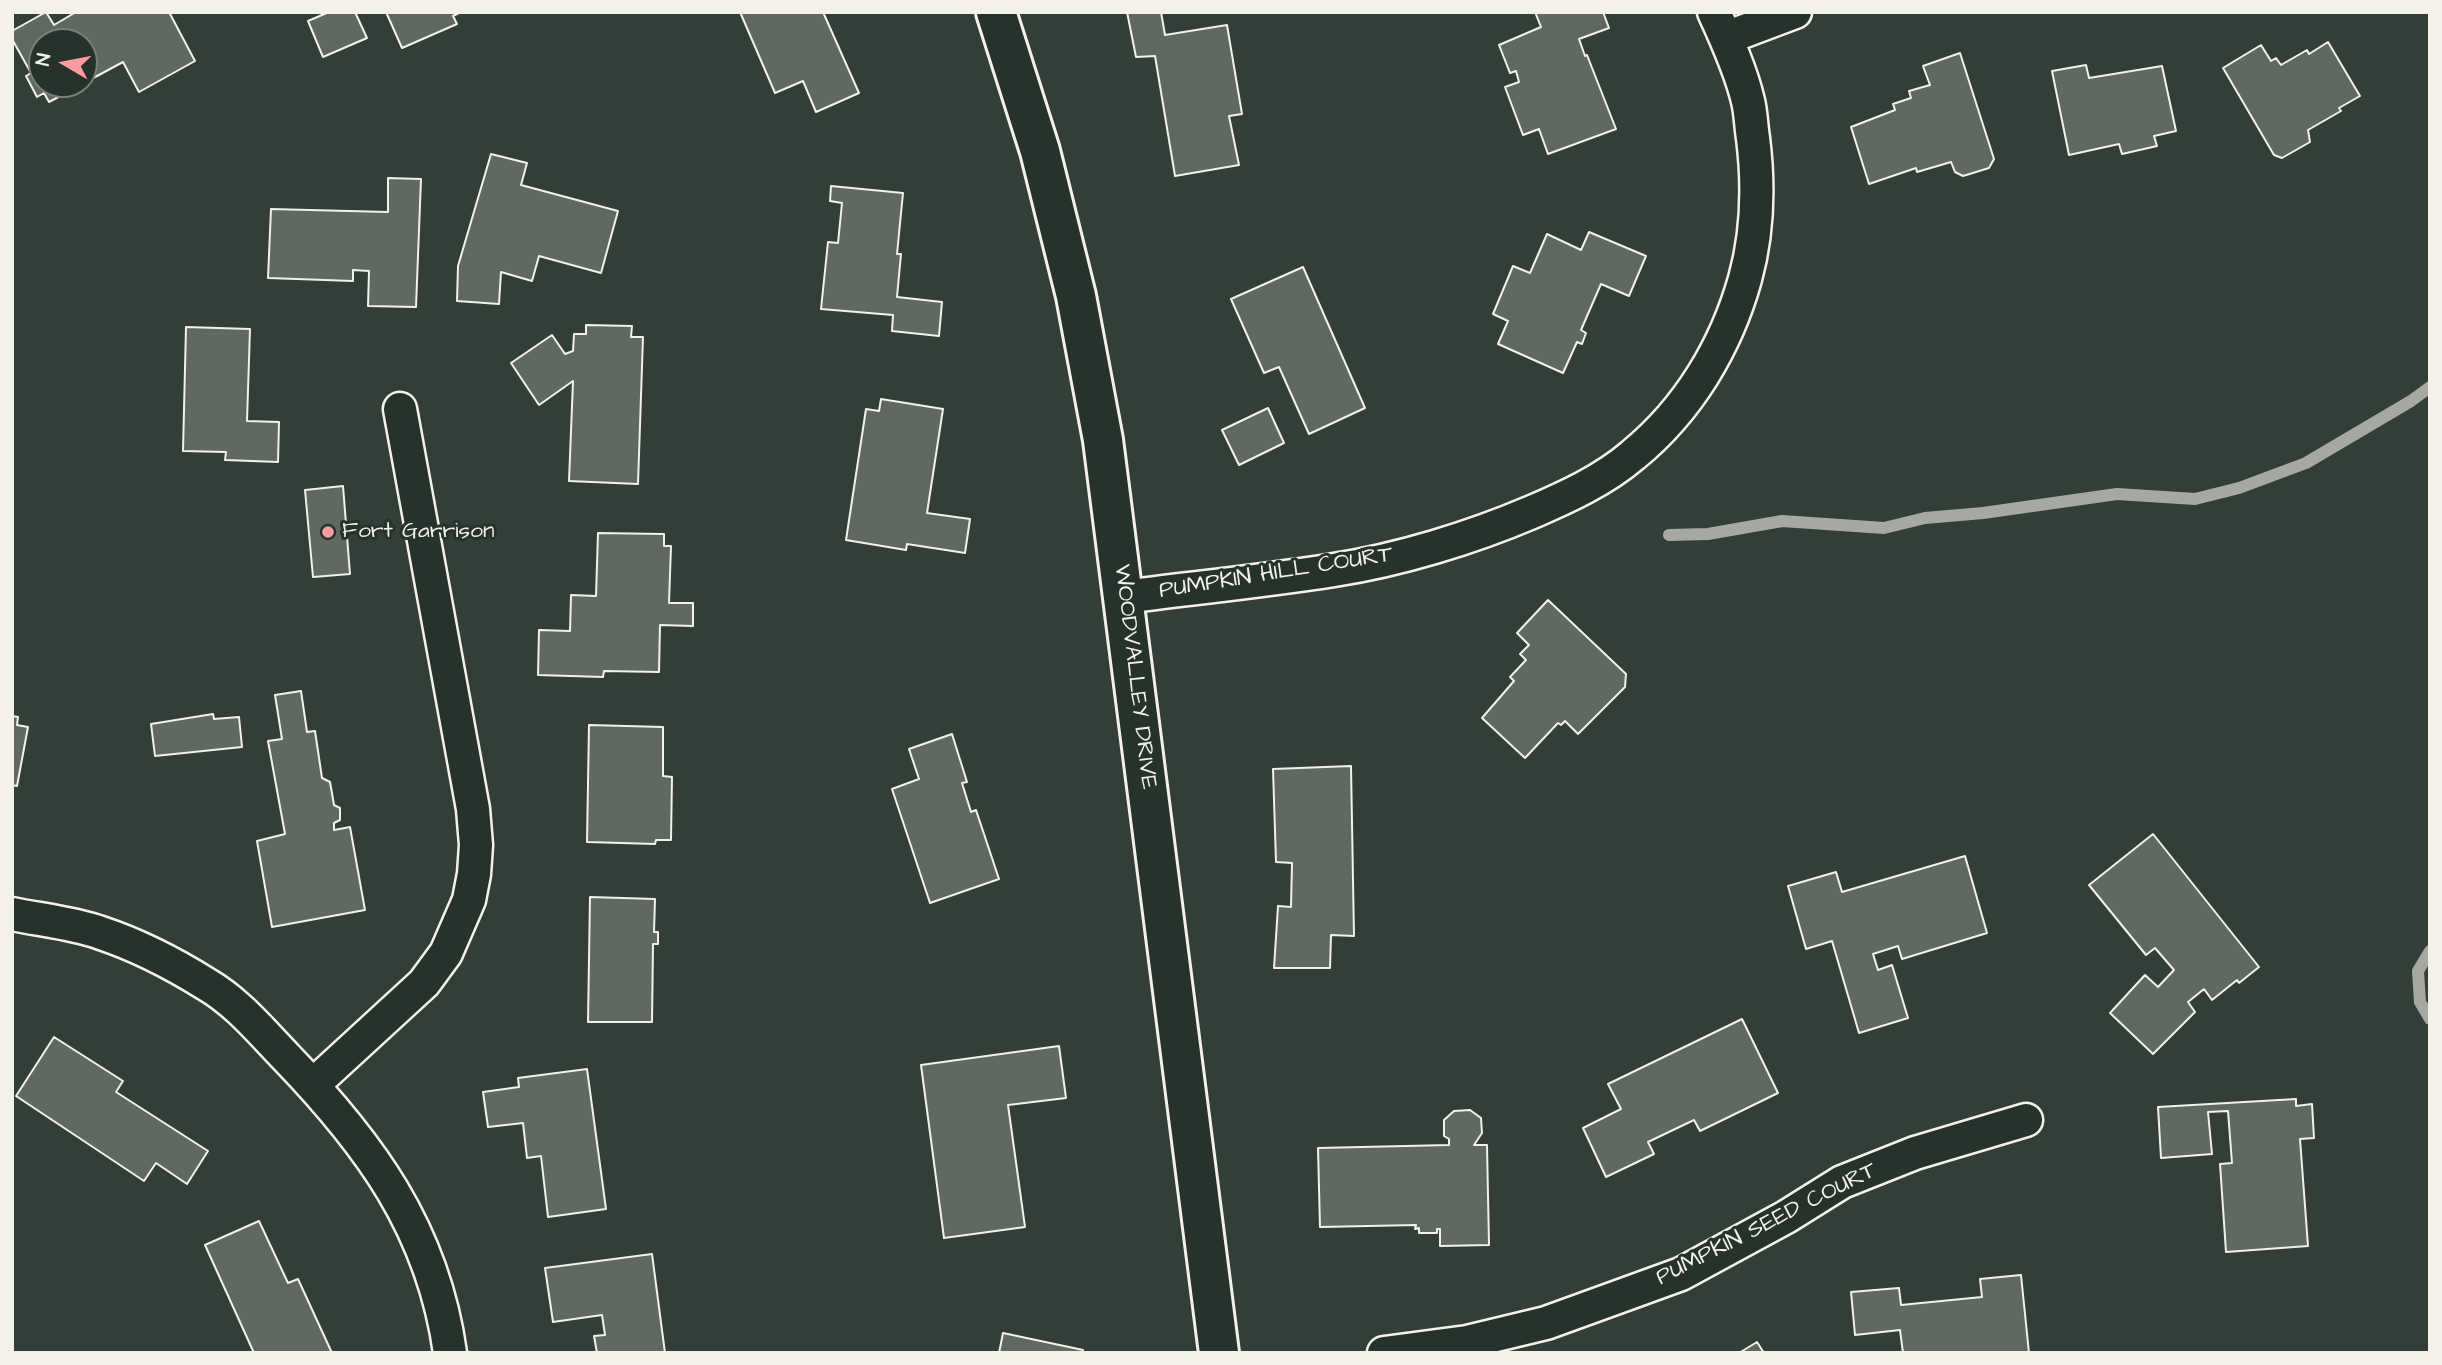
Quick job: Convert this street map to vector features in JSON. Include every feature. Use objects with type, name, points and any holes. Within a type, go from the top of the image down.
[{"type":"street","name":"WOODVALLEY DRIVE","points":[[996,12],[1040,151],[1076,296],[1103,439],[1219,1353]]},
{"type":"street","points":[[1720,25],[1795,12]]},
{"type":"street","name":"PUMPKIN HILL COURT","points":[[1124,597],[1336,570],[1405,554],[1500,525],[1574,494],[1633,456],[1681,407],[1714,358],[1737,307],[1752,254],[1757,210],[1756,168],[1748,102],[1720,25]]},
{"type":"street","points":[[313,1085],[424,983],[446,953],[460,923],[474,874],[476,845],[473,809],[400,409]]},
{"type":"street","points":[[12,914],[99,932],[138,948],[208,985],[239,1008],[313,1085],[394,1190],[411,1222],[436,1282],[450,1353]]},
{"type":"street","name":"PUMPKIN SEED COURT","points":[[1384,1353],[1467,1342],[1545,1323],[1604,1303],[1681,1274],[1786,1217],[1842,1182],[1915,1153],[2026,1120]]},
{"type":"building","points":[[46,12],[54,25],[76,12],[169,12],[195,61],[139,92],[123,62],[98,75],[98,28],[28,28],[28,68],[12,39],[12,31]]},
{"type":"building","points":[[329,12],[355,12],[367,38],[323,57],[308,21]]},
{"type":"building","points":[[386,12],[461,12],[453,16],[457,24],[402,48]]},
{"type":"building","points":[[740,12],[823,12],[859,93],[816,112],[803,81],[775,93]]},
{"type":"building","points":[[1127,12],[1161,12],[1165,35],[1227,25],[1242,114],[1229,116],[1239,165],[1175,176],[1155,56],[1136,57]]},
{"type":"building","points":[[1535,12],[1603,12],[1609,28],[1579,39],[1616,129],[1548,154],[1539,129],[1523,135],[1505,87],[1519,82],[1516,71],[1510,73],[1499,45],[1541,27]]},
{"type":"building","points":[[2328,42],[2360,96],[2339,108],[2341,111],[2308,130],[2310,142],[2282,158],[2274,155],[2223,68],[2261,45],[2271,61],[2276,58],[2281,65],[2307,50],[2309,54]]},
{"type":"building","points":[[1960,53],[1994,159],[1989,168],[1963,176],[1955,172],[1951,162],[1917,172],[1916,168],[1869,184],[1851,127],[1895,110],[1893,104],[1911,98],[1909,91],[1930,85],[1923,66]]},
{"type":"building","points":[[2086,65],[2089,78],[2162,66],[2176,131],[2154,136],[2157,146],[2122,154],[2119,144],[2069,155],[2052,71]]},
{"type":"building","points":[[491,154],[527,163],[521,185],[618,211],[601,273],[539,256],[532,281],[501,272],[499,304],[457,301],[458,266]]},
{"type":"building","points":[[388,178],[421,179],[416,307],[368,306],[369,271],[353,270],[353,281],[268,278],[271,209],[388,212]]},
{"type":"building","points":[[831,186],[903,193],[897,254],[901,254],[897,297],[942,302],[939,336],[892,331],[893,315],[821,309],[828,242],[838,243],[842,203],[830,201]]},
{"type":"building","points":[[1589,232],[1646,256],[1629,296],[1601,284],[1581,330],[1586,333],[1582,344],[1577,342],[1563,373],[1498,344],[1508,321],[1493,314],[1513,266],[1530,273],[1547,234],[1581,250]]},
{"type":"building","points":[[1303,267],[1365,408],[1309,434],[1279,367],[1264,373],[1231,299]]},
{"type":"building","points":[[586,325],[632,326],[631,337],[643,337],[638,484],[569,481],[573,381],[539,405],[511,363],[552,335],[565,354],[573,351],[574,334],[586,334]]},
{"type":"building","points":[[186,327],[250,329],[247,421],[279,422],[278,462],[225,460],[226,452],[183,451]]},
{"type":"building","points":[[881,399],[943,409],[927,513],[970,519],[965,553],[907,544],[906,550],[846,540],[866,409],[879,411]]},
{"type":"building","points":[[1268,408],[1284,443],[1239,465],[1222,430]]},
{"type":"building","name":"Fort Garrison","points":[[343,486],[350,574],[313,577],[305,490]]},
{"type":"building","points":[[598,533],[664,534],[664,546],[671,546],[669,603],[693,603],[693,626],[660,625],[659,672],[604,671],[603,677],[538,675],[539,630],[570,631],[571,595],[596,596]]},
{"type":"building","points":[[1548,600],[1626,674],[1625,687],[1578,734],[1565,721],[1561,725],[1558,723],[1525,758],[1482,718],[1514,681],[1510,677],[1526,660],[1520,654],[1529,645],[1517,633]]},
{"type":"building","points":[[301,691],[307,732],[315,731],[322,778],[330,782],[334,805],[340,808],[340,820],[334,823],[334,830],[350,827],[365,910],[272,927],[257,841],[285,834],[268,741],[282,739],[275,695]]},
{"type":"building","points":[[213,714],[214,719],[239,717],[242,747],[155,756],[151,724]]},
{"type":"building","points":[[12,716],[18,717],[17,725],[28,727],[17,786],[12,785]]},
{"type":"building","points":[[589,725],[663,727],[663,776],[672,777],[671,840],[656,840],[655,844],[587,842]]},
{"type":"building","points":[[952,734],[967,782],[962,783],[971,812],[976,810],[999,879],[930,903],[892,789],[919,779],[909,749]]},
{"type":"building","points":[[1351,766],[1354,936],[1331,935],[1330,968],[1274,968],[1278,906],[1291,907],[1292,863],[1276,862],[1273,769]]},
{"type":"building","points":[[2153,834],[2259,967],[2212,1000],[2204,989],[2188,1002],[2195,1012],[2153,1054],[2110,1013],[2145,975],[2158,987],[2174,970],[2155,948],[2146,955],[2089,885]]},
{"type":"building","points":[[1965,856],[1987,933],[1902,959],[1898,946],[1873,954],[1878,970],[1892,965],[1908,1018],[1859,1033],[1832,941],[1806,949],[1788,886],[1836,872],[1842,892]]},
{"type":"building","points":[[590,897],[655,899],[654,932],[658,932],[658,944],[653,944],[652,1022],[588,1022]]},
{"type":"building","points":[[1742,1019],[1778,1093],[1700,1131],[1694,1120],[1648,1142],[1654,1154],[1606,1177],[1583,1128],[1621,1109],[1608,1084]]},
{"type":"building","points":[[54,1037],[123,1081],[116,1092],[208,1151],[187,1184],[156,1163],[144,1181],[16,1096]]},
{"type":"building","points":[[1059,1046],[1066,1098],[1008,1105],[1025,1227],[944,1238],[921,1065]]},
{"type":"building","points":[[587,1069],[606,1209],[548,1217],[541,1156],[527,1158],[523,1123],[488,1127],[483,1092],[519,1087],[518,1078]]},
{"type":"building","points":[[2296,1099],[2296,1106],[2312,1104],[2314,1138],[2300,1139],[2308,1246],[2226,1252],[2220,1164],[2232,1163],[2228,1111],[2208,1112],[2212,1154],[2161,1158],[2158,1107]]},
{"type":"building","points":[[1470,1110],[1481,1118],[1482,1133],[1474,1145],[1487,1145],[1489,1245],[1440,1246],[1440,1229],[1437,1229],[1437,1233],[1419,1233],[1419,1228],[1415,1229],[1416,1225],[1320,1227],[1318,1148],[1449,1145],[1449,1139],[1444,1136],[1444,1120],[1454,1111]]},
{"type":"building","points":[[259,1221],[288,1283],[298,1279],[332,1353],[254,1353],[205,1245]]},
{"type":"building","points":[[652,1254],[665,1353],[597,1353],[594,1336],[605,1335],[602,1315],[553,1322],[545,1268]]},
{"type":"building","points":[[2021,1275],[2029,1353],[1903,1353],[1900,1330],[1855,1335],[1851,1292],[1899,1288],[1901,1305],[1982,1297],[1980,1279]]},
{"type":"building","points":[[1003,1333],[1083,1350],[1082,1353],[999,1353]]},
{"type":"building","points":[[1757,1342],[1764,1353],[1739,1353]]},
{"type":"waterway","points":[[1669,535],[1708,534],[1782,521],[1884,528],[1925,518],[1983,513],[2117,494],[2195,499],[2239,488],[2306,463],[2430,387]]},
{"type":"waterway","points":[[2430,951],[2418,971],[2420,1002],[2430,1019]]},
{"type":"place","name":"Fort Garrison","points":[[328,532]]}]
